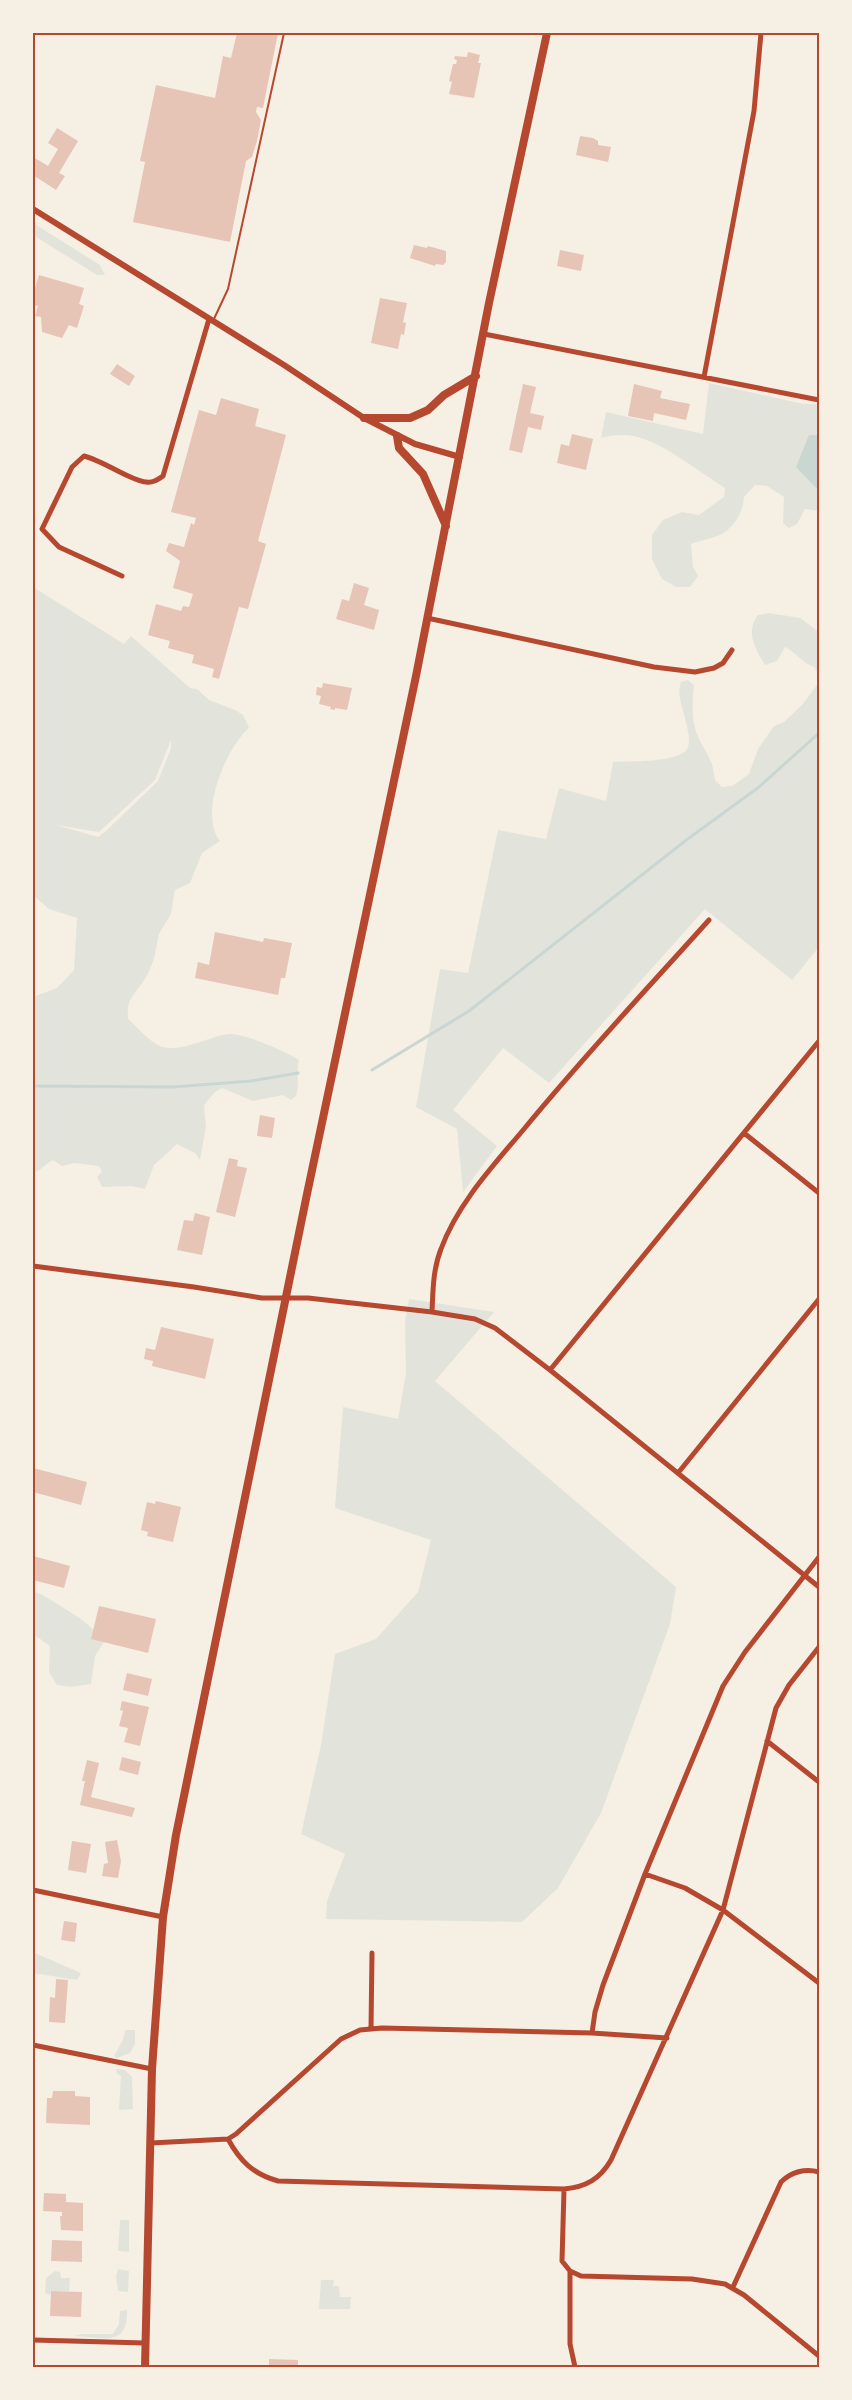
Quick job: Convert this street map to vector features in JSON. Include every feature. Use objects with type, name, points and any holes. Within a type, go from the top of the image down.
[{"type":"highway","points":[[145,2367],[152,2069],[163,1917],[188,1775],[547,33]]},
{"type":"highway","points":[[364,418],[410,418],[428,410],[444,395],[476,376]]},
{"type":"highway","points":[[397,436],[399,448],[423,474],[446,526]]},
{"type":"street","points":[[704,378],[754,111],[761,33]]},
{"type":"street","points":[[33,209],[284,365],[364,418],[397,436],[460,457]]},
{"type":"street","points":[[122,576],[59,546],[42,529],[72,466],[84,456],[96,459],[144,483],[156,481],[163,476],[210,321]]},
{"type":"street","points":[[484,334],[819,400]]},
{"type":"street","points":[[427,618],[654,667],[695,672],[714,669],[723,663],[732,650]]},
{"type":"street","points":[[432,1312],[434,1274],[440,1249],[455,1218],[474,1190],[557,1089],[709,920]]},
{"type":"street","points":[[550,1370],[819,1041]]},
{"type":"street","points":[[744,1133],[819,1194]]},
{"type":"street","points":[[33,1266],[257,1297],[308,1298],[475,1319],[495,1328],[550,1370],[819,1587]]},
{"type":"street","points":[[678,1473],[819,1299]]},
{"type":"street","points":[[592,2033],[603,1985],[645,1874],[723,1686],[745,1652],[819,1557]]},
{"type":"street","points":[[228,2139],[245,2165],[258,2174],[278,2181],[564,2189],[593,2182],[606,2168],[667,2038],[723,1910],[767,1741],[782,1696],[819,1647]]},
{"type":"street","points":[[767,1741],[819,1782]]},
{"type":"street","points":[[645,1874],[685,1888],[723,1910],[819,1983]]},
{"type":"street","points":[[33,1890],[163,1917]]},
{"type":"street","points":[[370,2029],[372,1953]]},
{"type":"street","points":[[151,2143],[228,2139],[341,2039],[360,2030],[592,2033],[667,2038]]},
{"type":"street","points":[[33,2045],[152,2069]]},
{"type":"street","points":[[733,2287],[781,2182],[786,2177],[800,2171],[819,2172]]},
{"type":"street","points":[[564,2189],[562,2255],[565,2266],[570,2271],[581,2276],[717,2281],[733,2287],[819,2356]]},
{"type":"street","points":[[570,2271],[570,2344],[574,2367]]},
{"type":"street","points":[[33,2340],[145,2343]]},
{"type":"lane","points":[[210,321],[228,290],[284,33]]},
{"type":"shaded area","points":[[33,223],[100,265],[105,275],[97,275],[33,235]]},
{"type":"shaded area","points":[[709,383],[804,404],[819,404],[819,511],[805,509],[797,524],[789,528],[783,523],[784,497],[767,486],[755,485],[744,497],[739,516],[731,527],[720,535],[691,544],[693,567],[698,576],[690,587],[676,587],[662,579],[652,559],[652,535],[663,520],[682,512],[699,515],[724,497],[725,488],[669,451],[645,439],[625,435],[601,438],[606,412],[703,434]]},
{"type":"shaded area","points":[[809,435],[819,435],[819,491],[796,467]]},
{"type":"shaded area","points":[[33,587],[124,644],[131,636],[190,688],[197,689],[209,700],[243,715],[249,728],[240,737],[224,765],[213,799],[214,829],[220,841],[202,853],[190,883],[175,890],[171,913],[159,934],[152,965],[129,1004],[128,1019],[151,1041],[168,1048],[186,1046],[221,1035],[236,1034],[275,1048],[299,1060],[296,1096],[291,1100],[283,1095],[253,1101],[222,1088],[215,1092],[204,1105],[206,1127],[200,1160],[195,1153],[177,1144],[154,1165],[145,1189],[132,1186],[102,1187],[97,1177],[102,1172],[99,1166],[74,1163],[62,1166],[53,1160],[33,1173],[33,997],[57,988],[74,970],[77,918],[49,909],[33,895]],"holes":[[[171,740],[171,748],[158,781],[98,837],[56,825],[99,832],[155,780]]]},
{"type":"shaded area","points":[[769,613],[800,618],[819,632],[819,682],[818,673],[814,667],[785,647],[777,661],[765,665],[755,646],[752,628],[758,615]]},
{"type":"shaded area","points":[[688,680],[694,685],[693,714],[697,735],[712,763],[715,780],[722,787],[732,786],[749,774],[758,749],[774,726],[784,722],[803,704],[819,682],[819,947],[792,980],[705,909],[549,1083],[503,1048],[453,1110],[497,1146],[463,1192],[457,1129],[416,1107],[440,969],[468,973],[498,830],[546,839],[559,788],[606,801],[613,762],[666,759],[684,752],[688,747],[689,739],[679,690],[681,682]]},
{"type":"shaded area","points":[[409,1299],[494,1312],[435,1381],[676,1587],[670,1624],[601,1813],[558,1888],[522,1922],[326,1919],[327,1901],[345,1854],[301,1834],[321,1745],[335,1654],[376,1639],[418,1592],[431,1540],[335,1508],[343,1407],[398,1419],[406,1373],[405,1321]]},
{"type":"shaded area","points":[[36,1592],[82,1620],[104,1642],[95,1656],[91,1684],[70,1687],[57,1685],[49,1672],[50,1646],[33,1634],[33,1593]]},
{"type":"shaded area","points":[[33,1953],[81,1973],[77,1980],[33,1973]]},
{"type":"shaded area","points":[[125,2030],[135,2030],[135,2044],[130,2053],[117,2058],[114,2056],[123,2040]]},
{"type":"shaded area","points":[[116,2069],[125,2070],[132,2077],[133,2109],[119,2110],[121,2076],[117,2074]]},
{"type":"shaded area","points":[[120,2220],[129,2220],[129,2252],[118,2251]]},
{"type":"shaded area","points":[[118,2269],[129,2271],[128,2292],[118,2291],[116,2276]]},
{"type":"shaded area","points":[[55,2271],[60,2272],[61,2278],[70,2278],[69,2291],[51,2291],[50,2295],[45,2293],[46,2278]]},
{"type":"shaded area","points":[[321,2280],[334,2280],[333,2286],[339,2286],[340,2297],[351,2297],[350,2309],[319,2309]]},
{"type":"shaded area","points":[[127,2310],[123,2330],[112,2338],[74,2336],[113,2334],[119,2324],[120,2311]]},
{"type":"building","points":[[237,33],[278,33],[263,108],[257,107],[256,112],[261,120],[257,141],[252,157],[246,161],[230,242],[133,222],[145,162],[140,161],[156,85],[215,98],[223,56],[231,58]]},
{"type":"building","points":[[468,52],[480,55],[478,63],[481,63],[474,98],[449,94],[453,64],[456,64],[457,60],[454,59],[455,56],[467,57]]},
{"type":"building","points":[[57,128],[78,141],[59,173],[65,176],[56,190],[33,175],[33,162],[35,158],[48,166],[58,149],[48,143]]},
{"type":"building","points":[[580,136],[593,138],[598,141],[598,145],[611,147],[608,162],[576,155]]},
{"type":"building","points":[[414,245],[446,251],[446,262],[435,266],[410,258]]},
{"type":"building","points":[[560,250],[584,255],[581,271],[557,266]]},
{"type":"building","points":[[39,275],[84,288],[79,304],[84,306],[77,328],[69,325],[62,338],[42,332],[41,317],[35,316],[38,306],[33,305],[33,294]]},
{"type":"building","points":[[380,298],[407,303],[403,322],[406,323],[404,335],[401,334],[398,349],[371,343]]},
{"type":"building","points":[[117,364],[135,376],[129,386],[110,374]]},
{"type":"building","points":[[523,384],[536,387],[530,413],[544,416],[541,430],[528,427],[522,453],[509,450]]},
{"type":"building","points":[[634,384],[662,391],[660,398],[690,404],[686,420],[654,413],[653,421],[628,416]]},
{"type":"building","points":[[221,398],[259,409],[255,426],[286,435],[258,541],[266,544],[248,609],[239,607],[219,679],[212,677],[214,669],[192,663],[194,655],[168,648],[170,641],[148,635],[156,604],[181,611],[183,606],[189,607],[193,594],[173,588],[180,561],[166,551],[169,543],[184,547],[191,523],[194,525],[196,518],[171,512],[199,410],[216,415]]},
{"type":"building","points":[[572,434],[593,439],[586,470],[557,463],[561,444],[569,446]]},
{"type":"building","points":[[354,583],[369,588],[364,605],[379,610],[374,630],[336,619],[342,599],[349,601]]},
{"type":"building","points":[[323,683],[352,688],[347,710],[330,709],[331,707],[319,704],[321,696],[316,695],[317,687],[322,688]]},
{"type":"building","points":[[215,932],[263,942],[264,938],[292,943],[285,978],[281,978],[278,995],[195,978],[198,962],[209,965]]},
{"type":"building","points":[[260,1115],[275,1118],[272,1138],[257,1136]]},
{"type":"building","points":[[229,1158],[238,1160],[237,1166],[247,1168],[235,1217],[216,1212]]},
{"type":"building","points":[[195,1213],[210,1217],[202,1255],[177,1250],[184,1220],[193,1221]]},
{"type":"building","points":[[161,1327],[214,1339],[205,1379],[152,1366],[153,1361],[144,1359],[146,1348],[155,1350]]},
{"type":"building","points":[[33,1468],[87,1482],[81,1505],[33,1492]]},
{"type":"building","points":[[156,1501],[181,1507],[173,1542],[147,1536],[148,1532],[141,1530],[147,1502],[155,1504]]},
{"type":"building","points":[[33,1556],[70,1566],[64,1588],[33,1580]]},
{"type":"building","points":[[99,1606],[156,1619],[148,1653],[91,1639]]},
{"type":"building","points":[[127,1673],[152,1679],[148,1696],[123,1690]]},
{"type":"building","points":[[122,1701],[149,1707],[140,1746],[124,1742],[128,1728],[119,1726],[123,1711],[120,1710]]},
{"type":"building","points":[[122,1757],[141,1762],[138,1775],[119,1770]]},
{"type":"building","points":[[87,1760],[99,1763],[91,1797],[135,1808],[132,1817],[80,1805]]},
{"type":"building","points":[[117,1840],[121,1861],[118,1878],[102,1876],[104,1864],[108,1863],[105,1842]]},
{"type":"building","points":[[72,1841],[91,1844],[86,1873],[68,1870]]},
{"type":"building","points":[[64,1921],[77,1923],[75,1942],[61,1940]]},
{"type":"building","points":[[56,1979],[68,1980],[65,2023],[49,2022],[50,1997],[55,1998]]},
{"type":"building","points":[[53,2091],[75,2091],[75,2096],[90,2097],[90,2125],[46,2123],[47,2098],[52,2098]]},
{"type":"building","points":[[44,2193],[66,2194],[66,2202],[83,2203],[83,2231],[61,2230],[62,2212],[43,2211]]},
{"type":"building","points":[[52,2240],[82,2241],[82,2262],[51,2261]]},
{"type":"building","points":[[51,2291],[82,2292],[81,2317],[50,2316]]},
{"type":"building","points":[[269,2359],[298,2360],[298,2367],[274,2367],[269,2365]]},
{"type":"waterway","points":[[372,1070],[469,1011],[685,841],[759,787],[819,733]]},
{"type":"waterway","points":[[33,1086],[173,1087],[251,1081],[298,1073]]}]
